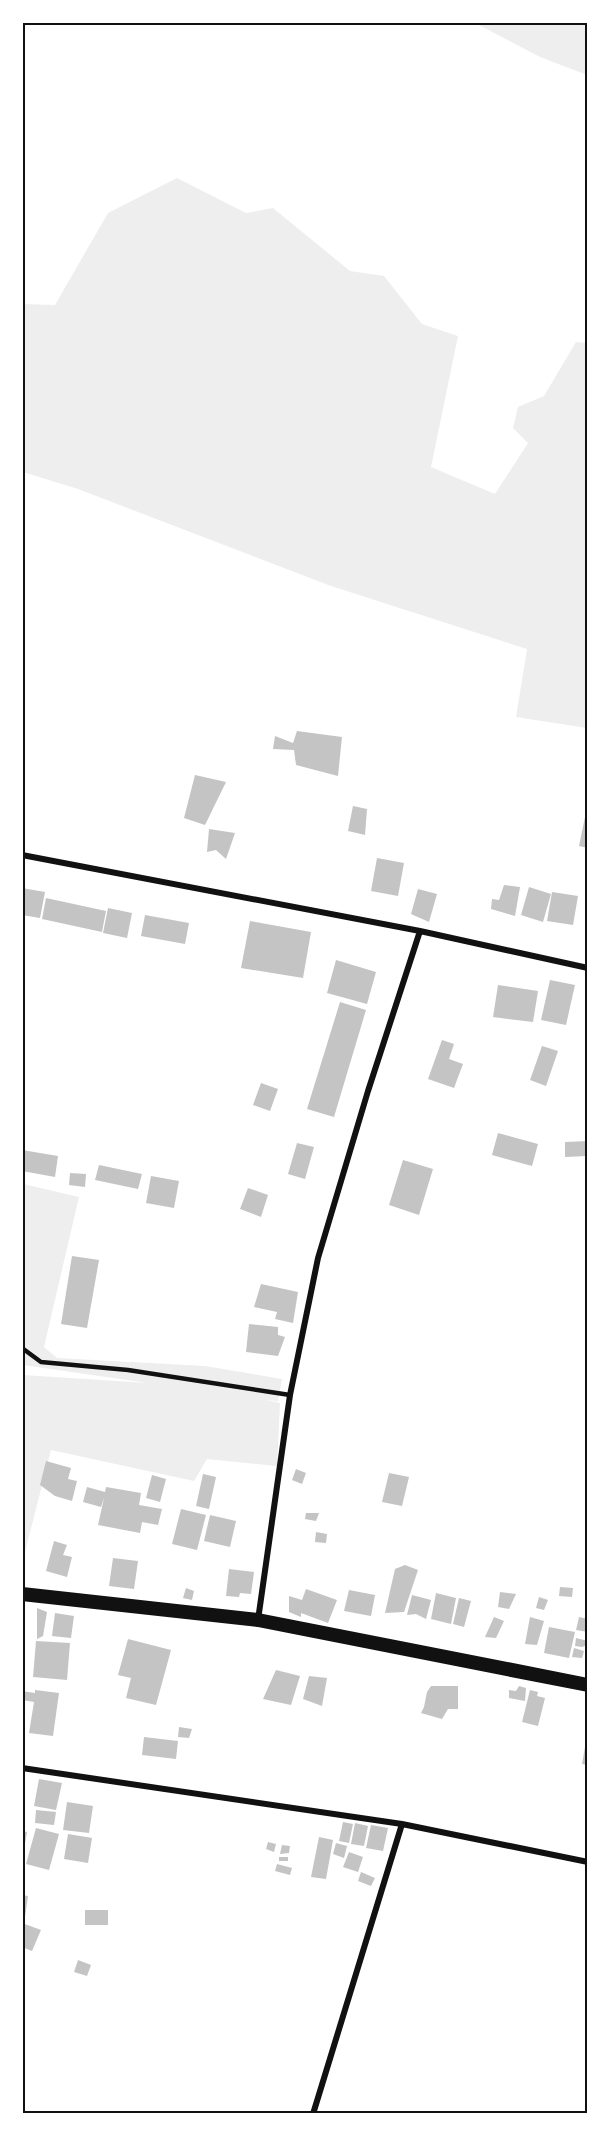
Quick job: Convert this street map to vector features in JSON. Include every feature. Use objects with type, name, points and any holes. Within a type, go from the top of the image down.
[{"type":"main road","points":[[22,1594],[258,1620],[588,1685]]},
{"type":"street","points":[[22,855],[420,931],[588,968]]},
{"type":"street","points":[[258,1620],[290,1395],[318,1258],[368,1091],[420,931]]},
{"type":"street","points":[[22,1768],[402,1824],[588,1862]]},
{"type":"street","points":[[313,2114],[402,1824]]},
{"type":"lane","points":[[22,1348],[41,1362],[128,1370],[290,1395]]},
{"type":"shaded area","points":[[475,23],[587,23],[587,75],[540,57]]},
{"type":"shaded area","points":[[177,178],[246,213],[273,208],[350,271],[384,276],[422,324],[458,336],[431,467],[495,494],[528,443],[513,428],[518,407],[544,396],[576,342],[587,343],[587,728],[516,717],[527,649],[331,586],[78,489],[23,472],[23,304],[55,305],[108,213]]},
{"type":"shaded area","points":[[23,1184],[79,1197],[44,1347],[57,1358],[205,1366],[282,1379],[278,1401],[266,1400],[280,1403],[277,1466],[207,1459],[194,1481],[51,1450],[23,1560],[23,1375],[148,1383],[23,1365]]},
{"type":"building","points":[[297,731],[342,737],[338,776],[296,765],[294,750],[273,749],[275,736],[293,743]]},
{"type":"building","points":[[195,775],[226,782],[205,825],[184,818]]},
{"type":"building","points":[[353,806],[367,809],[365,835],[348,831]]},
{"type":"building","points":[[585,817],[588,818],[588,848],[579,846]]},
{"type":"building","points":[[209,829],[235,833],[226,859],[216,850],[207,852]]},
{"type":"building","points":[[377,858],[404,863],[398,896],[371,891]]},
{"type":"building","points":[[504,885],[520,887],[515,916],[491,909],[492,899],[499,900]]},
{"type":"building","points":[[529,887],[551,894],[543,922],[521,915]]},
{"type":"building","points":[[22,888],[45,892],[40,918],[22,915]]},
{"type":"building","points":[[418,889],[437,894],[429,922],[411,914]]},
{"type":"building","points":[[552,892],[578,896],[573,925],[547,921]]},
{"type":"building","points":[[46,898],[106,911],[102,932],[42,919]]},
{"type":"building","points":[[108,908],[132,913],[127,938],[103,933]]},
{"type":"building","points":[[145,915],[189,923],[185,944],[141,936]]},
{"type":"building","points":[[250,921],[311,932],[303,978],[241,968]]},
{"type":"building","points":[[336,960],[376,972],[367,1004],[327,993]]},
{"type":"building","points":[[550,980],[575,985],[566,1025],[541,1020]]},
{"type":"building","points":[[498,985],[538,991],[533,1022],[493,1017]]},
{"type":"building","points":[[340,1002],[366,1010],[334,1117],[307,1109]]},
{"type":"building","points":[[442,1040],[454,1044],[449,1059],[463,1064],[454,1088],[428,1079]]},
{"type":"building","points":[[542,1046],[558,1051],[546,1086],[530,1080]]},
{"type":"building","points":[[261,1083],[278,1089],[270,1111],[253,1105]]},
{"type":"building","points":[[498,1133],[538,1144],[532,1166],[492,1155]]},
{"type":"building","points":[[588,1141],[588,1156],[565,1157],[565,1142]]},
{"type":"building","points":[[297,1143],[314,1147],[305,1179],[288,1174]]},
{"type":"building","points":[[22,1150],[58,1156],[55,1177],[22,1171]]},
{"type":"building","points":[[403,1160],[433,1169],[419,1215],[389,1205]]},
{"type":"building","points":[[99,1165],[142,1174],[138,1189],[95,1180]]},
{"type":"building","points":[[70,1173],[86,1174],[85,1187],[69,1185]]},
{"type":"building","points":[[151,1176],[179,1181],[174,1208],[146,1203]]},
{"type":"building","points":[[248,1188],[268,1195],[261,1217],[240,1209]]},
{"type":"building","points":[[72,1256],[99,1260],[87,1328],[61,1324]]},
{"type":"building","points":[[261,1284],[298,1292],[293,1323],[275,1319],[277,1312],[254,1307]]},
{"type":"building","points":[[249,1324],[278,1327],[278,1335],[285,1337],[278,1356],[246,1352]]},
{"type":"building","points":[[46,1461],[71,1468],[68,1479],[77,1481],[72,1501],[55,1496],[40,1485]]},
{"type":"building","points":[[296,1469],[306,1473],[302,1484],[292,1480]]},
{"type":"building","points":[[389,1473],[409,1477],[402,1506],[382,1502]]},
{"type":"building","points":[[203,1474],[216,1477],[209,1509],[196,1506]]},
{"type":"building","points":[[152,1475],[166,1479],[160,1502],[146,1498]]},
{"type":"building","points":[[87,1487],[105,1492],[106,1487],[141,1493],[139,1505],[162,1509],[158,1525],[142,1522],[140,1533],[98,1525],[104,1498],[101,1507],[83,1502]]},
{"type":"building","points":[[181,1509],[206,1515],[197,1550],[172,1544]]},
{"type":"building","points":[[306,1513],[319,1513],[316,1521],[305,1519]]},
{"type":"building","points":[[210,1515],[236,1521],[230,1547],[204,1541]]},
{"type":"building","points":[[316,1532],[327,1534],[326,1543],[315,1542]]},
{"type":"building","points":[[54,1541],[67,1545],[63,1555],[72,1557],[67,1577],[46,1571]]},
{"type":"building","points":[[113,1558],[138,1561],[134,1589],[109,1586]]},
{"type":"building","points":[[405,1565],[418,1570],[404,1612],[385,1613],[395,1569]]},
{"type":"building","points":[[229,1569],[254,1572],[251,1594],[240,1593],[239,1597],[226,1596]]},
{"type":"building","points":[[560,1587],[573,1588],[572,1597],[559,1596]]},
{"type":"building","points":[[186,1588],[194,1591],[192,1600],[183,1598]]},
{"type":"building","points":[[306,1589],[337,1600],[328,1623],[301,1613],[301,1617],[289,1612],[289,1596],[302,1600]]},
{"type":"building","points":[[349,1590],[375,1595],[371,1616],[344,1611]]},
{"type":"building","points":[[500,1592],[516,1594],[509,1609],[498,1607]]},
{"type":"building","points":[[436,1593],[456,1598],[451,1624],[431,1619]]},
{"type":"building","points":[[412,1595],[431,1600],[426,1619],[416,1614],[407,1615]]},
{"type":"building","points":[[539,1597],[548,1600],[544,1610],[536,1608]]},
{"type":"building","points":[[459,1598],[471,1601],[464,1627],[453,1624]]},
{"type":"building","points":[[37,1608],[47,1612],[43,1636],[37,1639]]},
{"type":"building","points":[[55,1613],[74,1616],[71,1638],[52,1636]]},
{"type":"building","points":[[494,1617],[504,1621],[496,1638],[485,1637]]},
{"type":"building","points":[[530,1617],[544,1621],[537,1645],[525,1644]]},
{"type":"building","points":[[579,1617],[588,1619],[588,1632],[576,1630]]},
{"type":"building","points":[[549,1627],[575,1632],[569,1658],[544,1653]]},
{"type":"building","points":[[576,1638],[588,1641],[587,1645],[575,1646]]},
{"type":"building","points":[[128,1639],[171,1650],[156,1705],[126,1698],[131,1678],[118,1675]]},
{"type":"building","points":[[36,1641],[70,1643],[67,1680],[33,1677]]},
{"type":"building","points":[[574,1648],[584,1651],[582,1658],[572,1657]]},
{"type":"building","points":[[276,1670],[300,1676],[291,1705],[263,1699]]},
{"type":"building","points":[[309,1676],[327,1678],[322,1706],[303,1699]]},
{"type":"building","points":[[431,1686],[458,1686],[458,1709],[448,1709],[442,1719],[421,1713]]},
{"type":"building","points":[[519,1686],[526,1688],[525,1701],[509,1698],[509,1690],[516,1691]]},
{"type":"building","points":[[35,1690],[59,1693],[53,1736],[29,1733],[34,1702],[22,1700],[22,1691],[35,1693]]},
{"type":"building","points":[[530,1690],[538,1692],[537,1696],[545,1698],[538,1726],[522,1722]]},
{"type":"building","points":[[179,1727],[192,1729],[189,1738],[178,1737]]},
{"type":"building","points":[[144,1737],[178,1741],[176,1759],[142,1755]]},
{"type":"building","points":[[586,1741],[588,1741],[588,1765],[582,1764]]},
{"type":"building","points":[[39,1779],[62,1783],[56,1810],[34,1806]]},
{"type":"building","points":[[67,1802],[93,1806],[89,1833],[63,1830]]},
{"type":"building","points":[[36,1810],[56,1812],[54,1825],[35,1823]]},
{"type":"building","points":[[343,1822],[353,1824],[349,1843],[339,1841]]},
{"type":"building","points":[[355,1823],[368,1826],[364,1846],[351,1844]]},
{"type":"building","points":[[371,1825],[388,1828],[383,1851],[366,1848]]},
{"type":"building","points":[[36,1828],[59,1834],[49,1870],[26,1864]]},
{"type":"building","points":[[22,1831],[27,1832],[24,1849],[22,1849]]},
{"type":"building","points":[[68,1834],[92,1838],[88,1863],[64,1859]]},
{"type":"building","points":[[319,1837],[333,1840],[326,1879],[311,1877]]},
{"type":"building","points":[[268,1842],[276,1844],[274,1852],[266,1849]]},
{"type":"building","points":[[336,1843],[347,1846],[344,1858],[333,1854]]},
{"type":"building","points":[[282,1845],[290,1846],[289,1853],[280,1854]]},
{"type":"building","points":[[349,1852],[363,1857],[358,1872],[343,1867]]},
{"type":"building","points":[[279,1857],[288,1857],[288,1861],[279,1861]]},
{"type":"building","points":[[277,1864],[292,1868],[290,1875],[275,1871]]},
{"type":"building","points":[[361,1872],[375,1878],[371,1886],[358,1881]]},
{"type":"building","points":[[22,1895],[28,1896],[25,1917],[22,1917]]},
{"type":"building","points":[[85,1910],[108,1910],[108,1925],[85,1925]]},
{"type":"building","points":[[22,1923],[41,1930],[32,1951],[22,1947]]},
{"type":"building","points":[[78,1960],[91,1965],[87,1976],[74,1972]]}]
